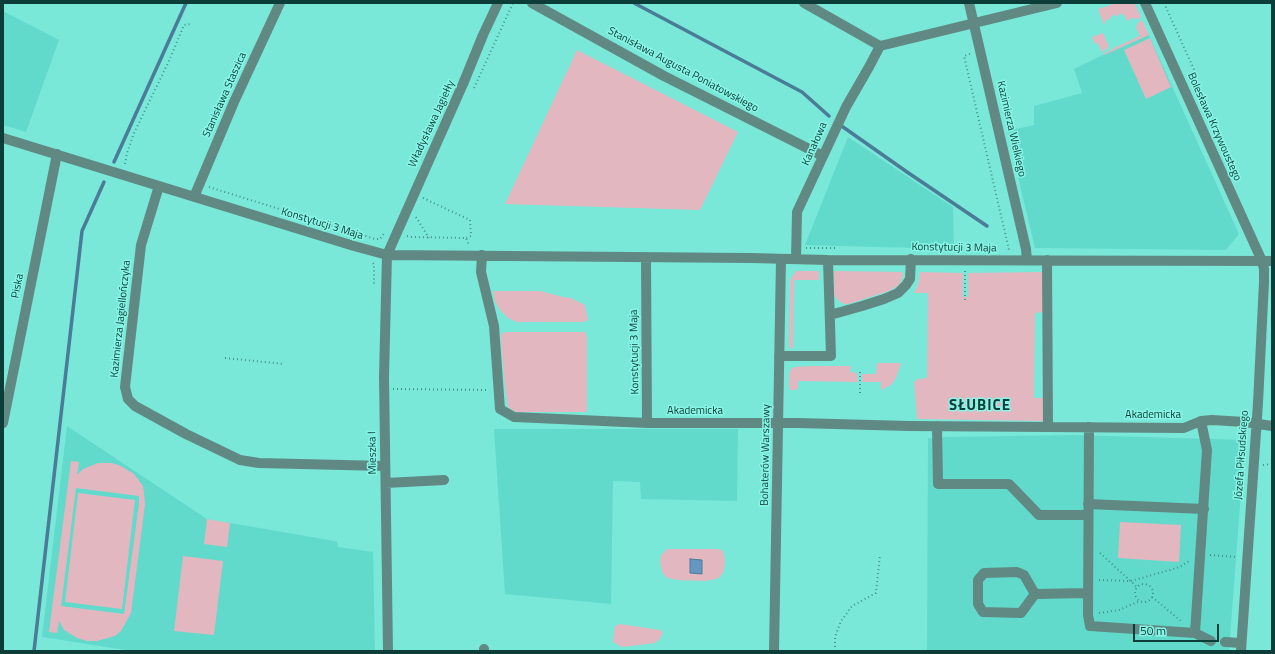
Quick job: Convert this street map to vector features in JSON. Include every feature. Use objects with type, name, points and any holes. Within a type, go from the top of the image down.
[{"type":"street","name":"Stanisława Staszica","points":[[194,197],[234,102],[280,3]]},
{"type":"street","name":"Władysława Jagiełły","points":[[387,255],[498,3]]},
{"type":"street","name":"Stanisława Augusta Poniatowskiego","points":[[532,3],[664,76],[823,156]]},
{"type":"street","points":[[804,3],[880,46],[1057,3]]},
{"type":"street","name":"Kazimierza Wielkiego","points":[[969,3],[1025,242],[1027,260]]},
{"type":"street","name":"Bolesława Krzywoustego","points":[[1145,3],[1267,261]]},
{"type":"street","name":"Kanałowa","points":[[796,259],[798,212],[846,107],[880,46]]},
{"type":"street","name":"Konstytucji 3 Maja","points":[[3,138],[364,250],[387,255],[828,260],[1267,261]]},
{"type":"street","name":"Piska","points":[[3,423],[57,154]]},
{"type":"street","name":"Kazimierza Jagiellończyka","points":[[160,186],[141,245],[125,387],[128,399],[135,406],[179,430],[240,460],[259,463],[385,466]]},
{"type":"street","name":"Mieszka I","points":[[387,255],[384,389],[388,651]]},
{"type":"street","name":"Akademicka","points":[[482,255],[481,272],[494,326],[500,409],[514,417],[647,423],[779,423],[1184,428],[1201,421],[1212,420],[1272,426]]},
{"type":"street","name":"Konstytucji 3 Maja","points":[[646,257],[647,423]]},
{"type":"street","name":"Bohaterów Warszawy","points":[[774,651],[782,259]]},
{"type":"street","points":[[830,315],[877,302],[898,293],[906,285],[910,278],[911,259]]},
{"type":"street","points":[[779,356],[831,356],[828,260]]},
{"type":"street","points":[[1047,260],[1048,426]]},
{"type":"street","name":"Józefa Piłsudskiego","points":[[1241,647],[1264,282],[1267,261]]},
{"type":"street","points":[[1195,633],[1207,450],[1201,421]]},
{"type":"street","points":[[937,426],[938,484],[1009,484],[1039,514],[1088,515]]},
{"type":"street","points":[[1089,427],[1088,615],[1090,626],[1195,633],[1211,641]]},
{"type":"street","points":[[386,483],[444,480]]},
{"type":"street","points":[[1088,504],[1204,509]]},
{"type":"street","points":[[1017,572],[1024,575],[1035,594],[1021,613],[983,612],[978,604],[978,580],[984,573],[1017,572]]},
{"type":"street","points":[[1035,594],[1088,593]]},
{"type":"street","points":[[1225,642],[1241,647]]},
{"type":"path","points":[[1164,3],[1196,74],[1192,78],[1195,86]]},
{"type":"path","points":[[124,168],[127,153],[134,133],[169,61],[184,25],[191,24]]},
{"type":"path","points":[[981,52],[964,56],[998,201],[1010,260]]},
{"type":"path","points":[[200,184],[375,239],[380,239],[386,229]]},
{"type":"path","points":[[421,204],[423,198],[470,220],[471,236],[466,238]]},
{"type":"path","points":[[412,223],[416,216],[429,238]]},
{"type":"path","points":[[965,270],[965,300]]},
{"type":"path","points":[[225,358],[284,364]]},
{"type":"path","points":[[860,372],[860,395]]},
{"type":"path","points":[[384,389],[498,390]]},
{"type":"path","points":[[1260,465],[1272,464]]},
{"type":"path","points":[[1088,543],[1137,587]]},
{"type":"path","points":[[1088,580],[1130,581],[1180,567],[1201,554],[1247,558]]},
{"type":"path","points":[[835,651],[835,637],[841,621],[852,606],[876,593],[880,555]]},
{"type":"path","points":[[1088,615],[1119,610],[1140,601],[1149,601],[1152,597],[1152,587],[1147,584],[1140,584],[1137,587],[1135,596],[1140,601]]},
{"type":"path","points":[[1152,597],[1195,633]]},
{"type":"shaded area","points":[[1117,3],[1135,4],[1141,17],[1139,19],[1133,18],[1127,21],[1125,16],[1120,13],[1118,16],[1112,15],[1110,19],[1106,20],[1104,25],[1098,9]]},
{"type":"shaded area","points":[[3,11],[59,40],[26,132],[3,125]]},
{"type":"shaded area","points":[[1142,20],[1149,35],[1104,55],[1103,54],[1140,36],[1136,27]]},
{"type":"shaded area","points":[[1103,33],[1109,47],[1102,52],[1098,43],[1095,44],[1092,37]]},
{"type":"shaded area","points":[[1148,33],[1239,234],[1226,250],[1035,248],[1007,131],[1034,125],[1034,106],[1082,93],[1074,69]]},
{"type":"shaded area","points":[[1150,38],[1171,87],[1146,99],[1124,50]]},
{"type":"shaded area","points":[[577,50],[738,132],[700,210],[505,204]]},
{"type":"shaded area","points":[[848,137],[953,207],[954,249],[805,245]]},
{"type":"shaded area","points":[[796,271],[819,271],[819,280],[794,280],[793,348],[791,349],[789,346],[790,280]]},
{"type":"shaded area","points":[[834,271],[902,272],[903,276],[899,285],[889,291],[844,304],[835,297]]},
{"type":"shaded area","points":[[920,272],[963,273],[963,297],[968,297],[968,273],[1041,272],[1044,274],[1044,312],[1035,313],[1034,398],[1044,398],[1044,421],[917,419],[914,382],[918,379],[927,378],[928,293],[914,293],[918,285]]},
{"type":"shaded area","points":[[493,291],[540,291],[571,298],[585,305],[588,320],[583,322],[517,322],[508,318],[500,310],[495,302]]},
{"type":"shaded area","points":[[506,332],[585,332],[587,337],[587,412],[516,412],[508,407],[501,342],[501,334]]},
{"type":"shaded area","points":[[877,363],[901,363],[896,378],[891,385],[881,390],[881,382],[862,382],[862,374],[876,374]]},
{"type":"shaded area","points":[[851,366],[850,372],[857,373],[858,382],[798,381],[798,388],[796,390],[790,390],[789,374],[791,369],[794,367]]},
{"type":"shaded area","points":[[67,426],[207,519],[329,540],[337,542],[338,547],[373,552],[375,651],[132,651],[42,637]]},
{"type":"shaded area","points":[[494,429],[738,429],[737,501],[641,499],[640,482],[613,481],[611,604],[505,594]]},
{"type":"shaded area","points":[[1074,435],[1245,440],[1229,651],[927,651],[928,438]]},
{"type":"shaded area","points":[[71,461],[79,462],[77,475],[83,469],[98,463],[112,463],[121,466],[134,474],[143,486],[145,504],[131,613],[121,631],[115,636],[97,641],[87,641],[77,638],[64,630],[59,621],[57,633],[49,632]],"holes":[[[76,488],[139,496],[124,614],[61,606]]]},
{"type":"shaded area","points":[[78,493],[135,500],[122,609],[65,602]]},
{"type":"shaded area","points":[[207,519],[230,523],[227,547],[204,544]]},
{"type":"shaded area","points":[[1120,522],[1181,525],[1179,562],[1118,558]]},
{"type":"shaded area","points":[[667,549],[718,549],[723,551],[725,559],[724,571],[720,577],[705,581],[667,578],[662,572],[660,562],[661,555]]},
{"type":"shaded area","points":[[183,556],[223,561],[214,635],[174,631]]},
{"type":"shaded area","points":[[690,559],[702,560],[702,574],[690,573]]},
{"type":"shaded area","points":[[620,624],[660,630],[663,632],[660,639],[655,643],[622,647],[613,642],[615,626]]},
{"type":"waterway","points":[[114,162],[186,3]]},
{"type":"waterway","points":[[634,3],[802,92],[829,116]]},
{"type":"waterway","points":[[843,127],[987,226]]},
{"type":"waterway","points":[[34,651],[82,231],[104,182]]},
{"type":"district","name":"SŁUBICE","points":[[980,406]]}]
